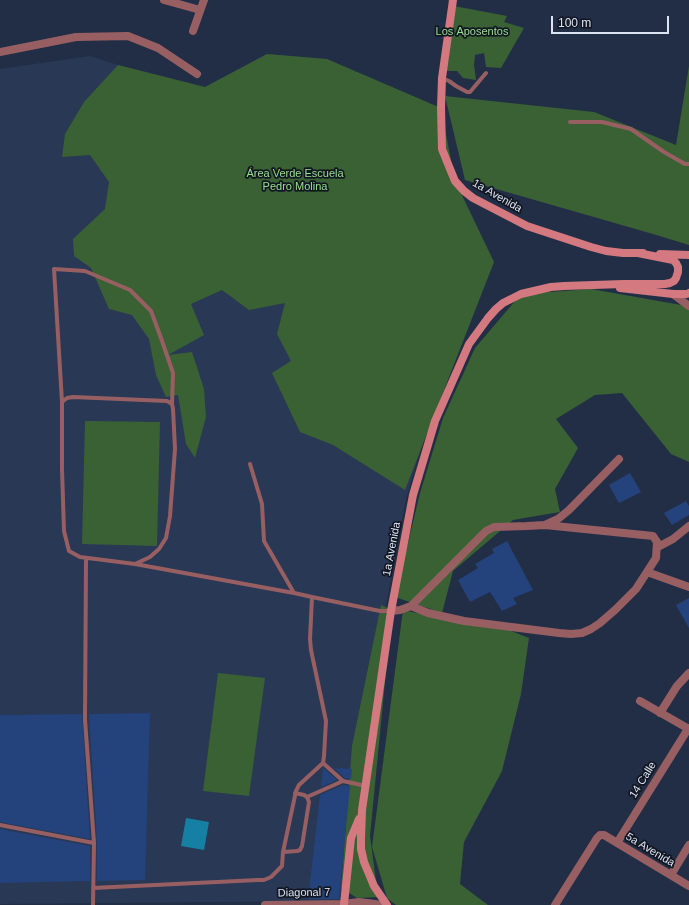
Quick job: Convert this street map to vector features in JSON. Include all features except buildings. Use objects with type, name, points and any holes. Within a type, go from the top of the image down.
[{"type":"main road","name":"1a Avenida","points":[[453,0],[442,78],[442,149],[455,181],[464,191],[473,198],[527,226],[591,247],[623,253],[689,255]]},
{"type":"main road","name":"1a Avenida","points":[[387,905],[374,886],[364,862],[361,849],[362,810],[391,611],[413,495],[435,421],[469,344],[488,318],[503,303],[521,294],[551,287],[665,284],[674,281],[678,272],[678,267],[673,260],[638,253]]},
{"type":"main road","name":"1a Avenida","points":[[591,285],[674,294],[689,293]]},
{"type":"main road","points":[[343,904],[352,838],[362,810]]},
{"type":"street","points":[[164,0],[200,10]]},
{"type":"street","points":[[193,31],[204,0]]},
{"type":"street","points":[[0,52],[76,37],[128,36],[158,48],[197,74]]},
{"type":"street","points":[[674,294],[689,306]]},
{"type":"street","points":[[544,525],[558,519],[569,510],[619,459]]},
{"type":"street","points":[[391,611],[400,610],[411,606],[486,531],[494,527],[544,525],[653,536],[657,542],[658,547],[656,558],[636,589],[600,623],[582,633],[559,633],[464,621],[428,613],[411,606]]},
{"type":"street","points":[[658,547],[673,539],[689,526]]},
{"type":"street","points":[[647,572],[689,587]]},
{"type":"street","points":[[660,713],[677,686],[689,673]]},
{"type":"street","points":[[640,701],[689,729]]},
{"type":"street","name":"14 Calle","points":[[617,843],[689,729]]},
{"type":"street","name":"5a Avenida","points":[[555,905],[600,835],[604,835],[689,886]]},
{"type":"street","points":[[671,875],[689,845]]},
{"type":"street","name":"Diagonal 7","points":[[265,905],[343,904],[359,902],[379,905]]},
{"type":"lane","points":[[442,78],[467,92],[470,92],[486,73]]},
{"type":"lane","points":[[570,122],[602,122],[631,130],[664,152],[685,164],[689,164]]},
{"type":"lane","points":[[135,564],[150,557],[159,549],[166,538],[170,516],[175,449],[172,404],[173,373],[151,311],[130,290],[85,271],[54,269],[62,402],[64,531],[69,551],[80,557],[135,564],[294,593],[380,611],[391,611]]},
{"type":"lane","points":[[62,402],[67,398],[73,397],[167,401],[172,404]]},
{"type":"lane","points":[[250,464],[262,504],[264,541],[294,593]]},
{"type":"lane","points":[[86,558],[85,720],[94,843],[93,905]]},
{"type":"lane","points":[[93,888],[264,880],[275,874],[282,866],[282,852],[295,793],[299,785],[323,763],[324,756],[326,721],[310,639],[312,597]]},
{"type":"lane","points":[[323,763],[344,781],[366,786]]},
{"type":"lane","points":[[307,797],[344,781]]},
{"type":"lane","points":[[282,852],[297,851],[300,850],[302,846],[309,802],[307,797],[304,795],[295,793]]},
{"type":"lane","points":[[0,825],[94,843]]},
{"type":"shaded area","points":[[267,54],[327,59],[448,164],[494,262],[431,415],[406,499],[384,616],[342,902],[0,904],[0,69],[90,56],[118,65],[205,87]]},
{"type":"shaded area","points":[[186,818],[209,822],[204,850],[181,846]]},
{"type":"green space","name":"Los Aposentos","points":[[454,6],[507,16],[504,22],[524,28],[501,68],[486,67],[484,53],[475,55],[474,65],[476,80],[463,78],[457,71],[444,71]]},
{"type":"green space","name":"Área Verde Escuela Pedro Molina","points":[[267,54],[327,59],[441,108],[455,181],[494,262],[405,490],[333,445],[300,432],[272,373],[291,361],[277,334],[285,303],[249,310],[222,290],[191,304],[204,335],[168,355],[192,352],[204,389],[206,417],[195,458],[186,444],[178,395],[166,397],[156,375],[149,339],[132,315],[109,309],[91,268],[74,256],[73,239],[105,209],[109,182],[90,155],[62,157],[65,134],[84,102],[118,65],[205,87]]},
{"type":"green space","points":[[689,66],[689,245],[465,180],[445,96],[594,112],[676,145]]},
{"type":"green space","points":[[591,289],[681,305],[689,308],[689,462],[671,454],[622,393],[595,395],[556,419],[578,448],[555,489],[560,512],[513,520],[453,571],[442,613],[395,597],[420,493],[443,418],[475,348],[521,294]]},
{"type":"green space","points":[[85,421],[160,422],[157,546],[82,544]]},
{"type":"green space","points":[[381,605],[392,610],[370,836],[379,897],[357,898],[341,888],[352,746]]},
{"type":"green space","points":[[403,610],[453,621],[501,627],[529,638],[521,694],[502,771],[464,842],[460,884],[488,905],[396,905],[387,898],[372,847]]},
{"type":"green space","points":[[218,673],[265,678],[249,796],[203,791]]}]
